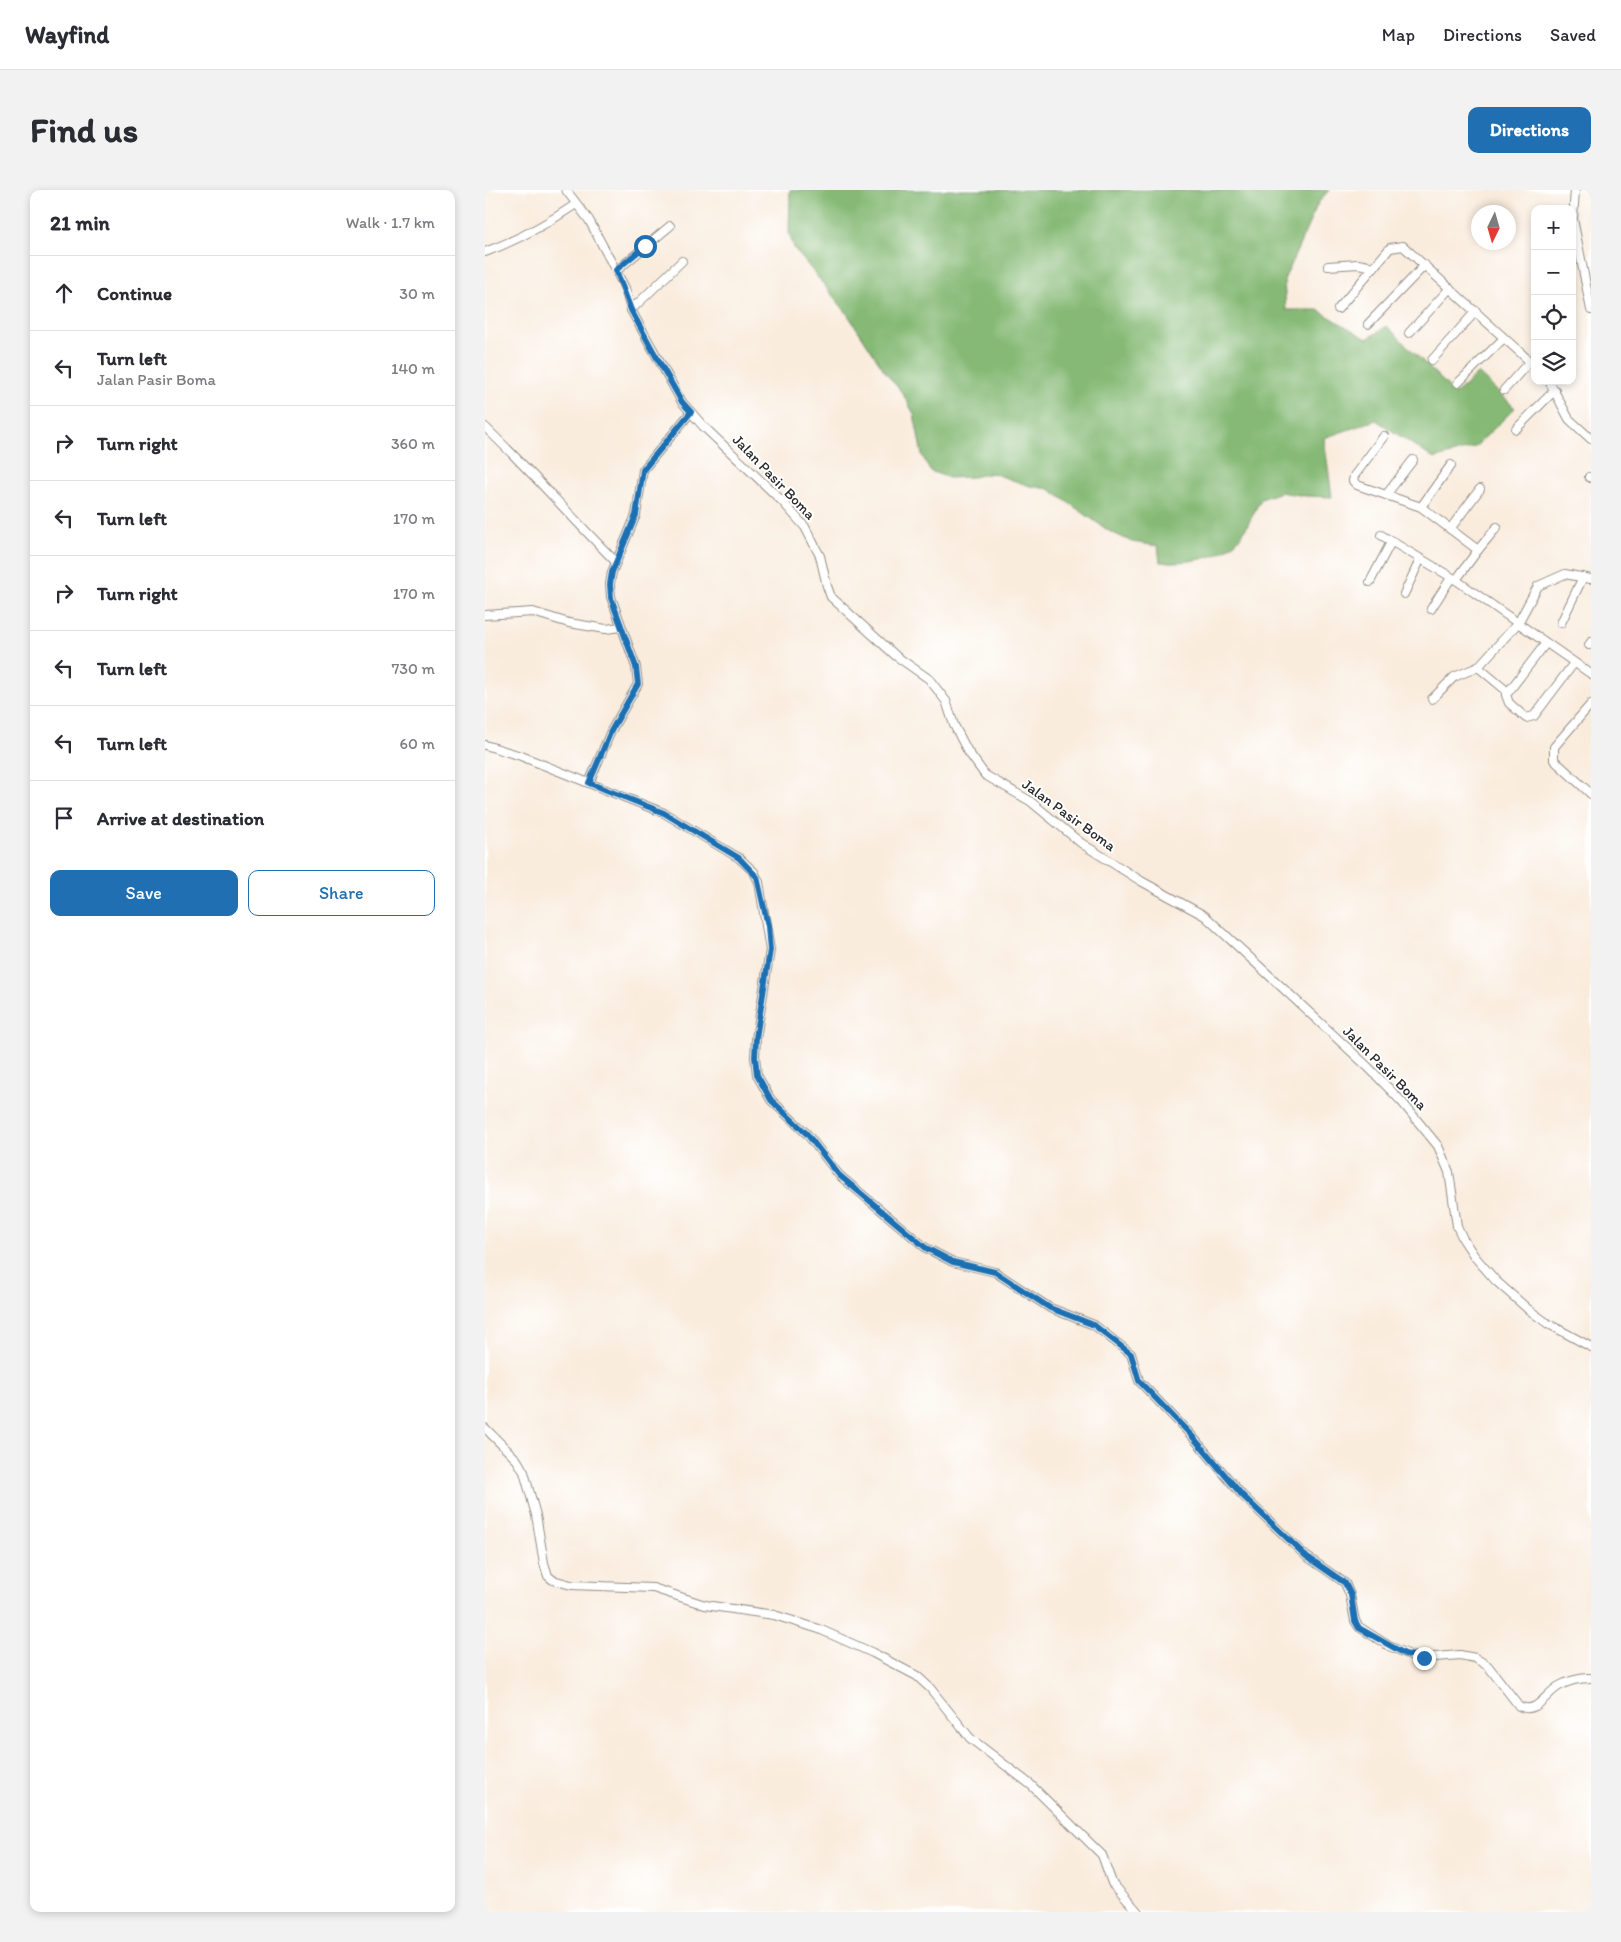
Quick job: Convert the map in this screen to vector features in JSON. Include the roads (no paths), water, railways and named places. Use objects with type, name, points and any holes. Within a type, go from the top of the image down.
[{"type":"street","name":"Jalan Pasir Boma","points":[[566,190],[589,220],[616,270],[631,310],[682,402],[782,501],[805,527],[820,556],[827,586],[835,600],[896,656],[929,679],[946,701],[957,730],[974,762],[985,775],[1030,801],[1081,843],[1141,881],[1205,916],[1368,1067],[1402,1102],[1438,1146],[1449,1172],[1457,1226],[1475,1257],[1496,1281],[1529,1310],[1547,1323],[1591,1348]]},
{"type":"street","points":[[1575,190],[1573,219],[1591,310]]},
{"type":"street","points":[[485,252],[511,242],[547,224],[576,204]]},
{"type":"street","points":[[616,270],[670,226]]},
{"type":"street","points":[[1338,309],[1391,248],[1400,245],[1425,265],[1531,363]]},
{"type":"street","points":[[631,310],[682,261]]},
{"type":"street","points":[[1328,266],[1358,264],[1374,267]]},
{"type":"street","points":[[1368,324],[1425,265]]},
{"type":"street","points":[[1409,333],[1450,288]]},
{"type":"street","points":[[1432,360],[1476,311]]},
{"type":"street","points":[[1458,383],[1503,338]]},
{"type":"street","points":[[1504,390],[1531,365]]},
{"type":"street","points":[[1552,385],[1569,419],[1591,439]]},
{"type":"street","points":[[1516,429],[1555,390]]},
{"type":"street","points":[[589,783],[611,731],[638,684],[636,667],[610,590],[615,561],[636,515],[643,470],[691,412]]},
{"type":"street","points":[[485,427],[522,462],[577,523],[615,561]]},
{"type":"street","points":[[1384,436],[1353,478],[1357,485],[1421,508],[1477,550]]},
{"type":"street","points":[[1386,494],[1413,460]]},
{"type":"street","points":[[1421,508],[1451,466]]},
{"type":"street","points":[[1450,529],[1479,489]]},
{"type":"street","points":[[1431,609],[1497,527]]},
{"type":"street","points":[[1381,535],[1454,579],[1591,674]]},
{"type":"street","points":[[1370,582],[1391,542]]},
{"type":"street","points":[[1404,594],[1420,560]]},
{"type":"street","points":[[1432,699],[1454,677],[1478,666],[1518,623],[1538,586],[1565,574],[1587,578],[1561,623]]},
{"type":"street","points":[[485,615],[533,612],[569,623],[606,629],[621,627]]},
{"type":"street","points":[[1546,643],[1507,692],[1506,698],[1509,703],[1527,718],[1531,718],[1574,663]]},
{"type":"street","points":[[1478,666],[1507,692]]},
{"type":"street","points":[[1591,704],[1555,747],[1553,753],[1554,760],[1591,794]]},
{"type":"street","points":[[485,745],[521,756],[664,813],[739,858],[757,877],[768,926],[770,950],[756,1038],[755,1057],[757,1075],[771,1100],[807,1134],[839,1175],[926,1248],[953,1262],[995,1272],[1050,1308],[1094,1325],[1131,1354],[1139,1381],[1192,1436],[1242,1495],[1306,1556],[1345,1583],[1351,1595],[1355,1621],[1365,1632],[1415,1657],[1460,1655],[1475,1658],[1488,1666],[1519,1706],[1524,1709],[1532,1709],[1561,1686],[1591,1678]]},
{"type":"street","points":[[485,1428],[517,1460],[524,1472],[536,1515],[544,1563],[548,1576],[553,1580],[571,1585],[653,1588],[705,1605],[774,1615],[819,1629],[873,1653],[917,1676],[931,1688],[970,1738],[1031,1785],[1101,1855],[1112,1883],[1138,1912]]}]
